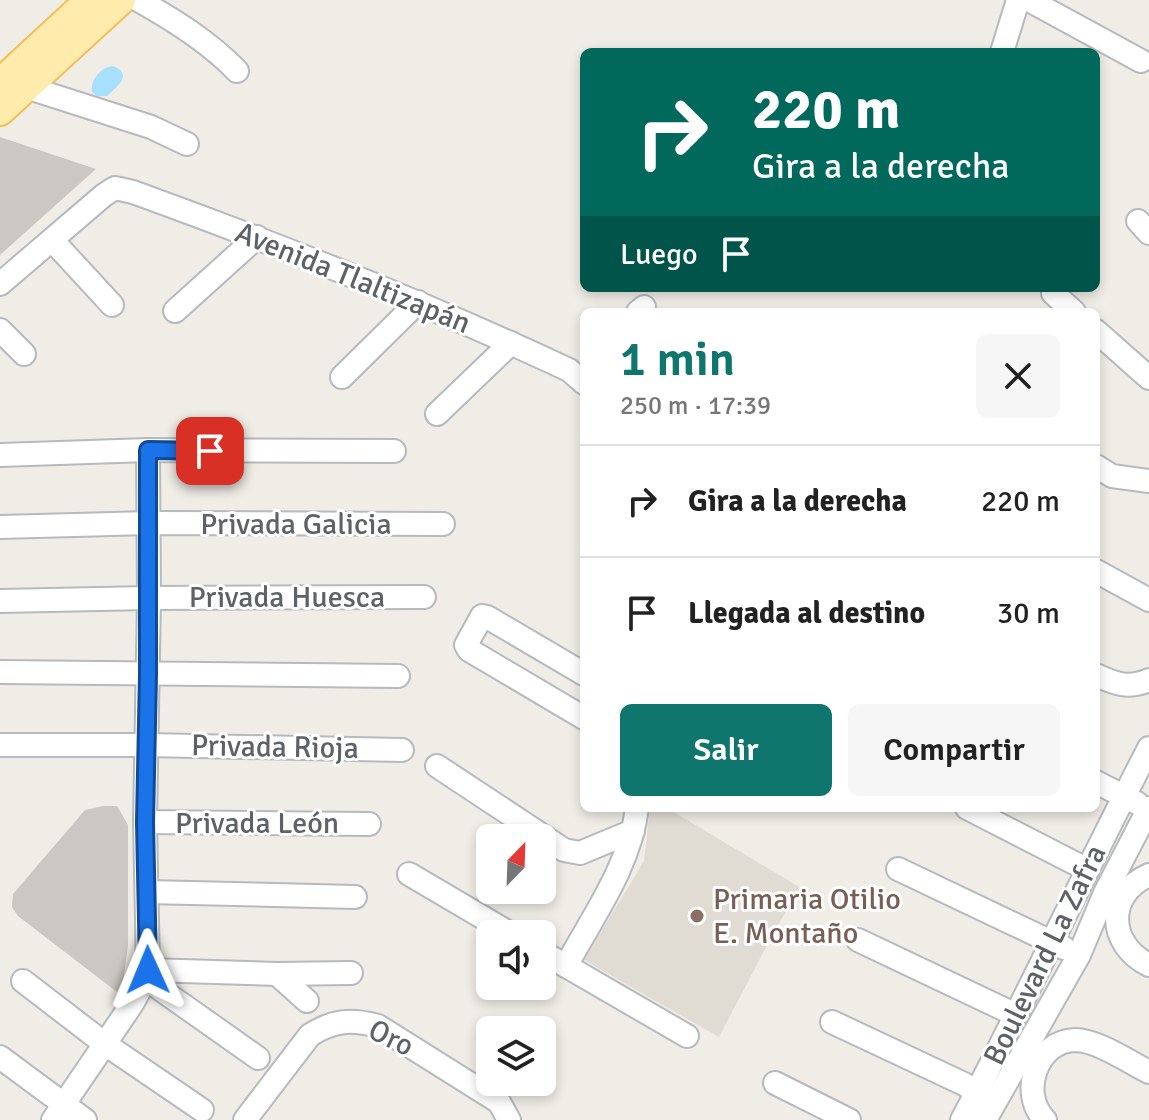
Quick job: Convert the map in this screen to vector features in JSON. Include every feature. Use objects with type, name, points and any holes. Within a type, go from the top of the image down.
[{"type":"main road","points":[[0,111],[13,85],[90,0]]},
{"type":"main road","points":[[13,85],[121,0]]},
{"type":"street","points":[[138,0],[220,53],[237,71]]},
{"type":"street","points":[[1003,48],[1018,0]]},
{"type":"street","points":[[1029,0],[1141,61]]},
{"type":"street","points":[[13,85],[151,127],[187,144]]},
{"type":"street","name":"Avenida Tlaltizapán","points":[[52,240],[115,188],[133,192],[257,237],[579,370]]},
{"type":"street","points":[[175,311],[257,237]]},
{"type":"street","points":[[0,284],[52,240],[112,305]]},
{"type":"street","points":[[1053,293],[1070,308]]},
{"type":"street","points":[[342,377],[418,302]]},
{"type":"street","points":[[0,330],[24,354]]},
{"type":"street","points":[[1100,335],[1149,378]]},
{"type":"street","points":[[437,414],[511,343]]},
{"type":"street","points":[[58,1113],[132,1004],[147,975],[148,450]]},
{"type":"street","points":[[0,455],[148,450],[394,451]]},
{"type":"street","points":[[1100,468],[1112,476],[1149,481]]},
{"type":"street","name":"Privada Galicia","points":[[0,527],[149,523],[443,524]]},
{"type":"street","points":[[1100,573],[1149,600]]},
{"type":"street","name":"Privada Huesca","points":[[0,601],[424,597]]},
{"type":"street","points":[[580,672],[487,617],[482,616],[479,620],[466,645],[469,650],[580,716]]},
{"type":"street","points":[[0,672],[398,676]]},
{"type":"street","points":[[1100,677],[1129,686],[1149,680]]},
{"type":"street","name":"Privada Rioja","points":[[0,745],[402,750]]},
{"type":"street","name":"Boulevard La Zafra","points":[[985,1105],[1016,1015],[1086,869],[1149,748]]},
{"type":"street","points":[[437,766],[564,850],[580,853],[633,831]]},
{"type":"street","points":[[1100,784],[1149,808]]},
{"type":"street","name":"Boulevard La Zafra","points":[[962,1120],[985,1105],[1030,1060],[1079,955],[1114,897],[1149,808]]},
{"type":"street","points":[[566,966],[620,868],[636,812]]},
{"type":"street","points":[[975,812],[1086,869]]},
{"type":"street","name":"Privada León","points":[[145,822],[369,824]]},
{"type":"street","points":[[898,869],[1079,955]]},
{"type":"street","points":[[409,874],[487,920]]},
{"type":"street","points":[[1149,875],[1114,897],[1120,939],[1139,960],[1149,965]]},
{"type":"street","points":[[147,892],[355,897]]},
{"type":"street","points":[[858,940],[1016,1015]]},
{"type":"street","points":[[556,960],[687,1036]]},
{"type":"street","points":[[147,975],[351,973]]},
{"type":"street","points":[[277,974],[307,1001]]},
{"type":"street","points":[[147,975],[258,1058]]},
{"type":"street","points":[[23,981],[105,1044],[202,1110]]},
{"type":"street","name":"Oro","points":[[245,1120],[310,1035],[342,1021],[378,1026],[499,1102],[509,1120]]},
{"type":"street","points":[[832,1022],[964,1084],[985,1105]]},
{"type":"street","points":[[1045,1120],[1032,1100],[1030,1060],[1051,1048],[1074,1040],[1092,1043],[1149,1072]]},
{"type":"street","points":[[0,1057],[58,1113],[85,1120]]},
{"type":"street","points":[[775,1083],[849,1120]]},
{"type":"shaded area","name":"Primaria Otilio E. Montaño","points":[[650,812],[674,812],[801,888],[776,928],[719,1037],[584,960],[644,861]]},
{"type":"water","points":[[113,66],[122,73],[121,81],[107,96],[97,96],[92,92],[95,79],[104,69]]},
{"type":"building","points":[[0,137],[96,169],[0,255]]},
{"type":"building","points":[[117,806],[128,825],[128,946],[123,981],[117,992],[18,916],[12,907],[13,894],[85,810]]},
{"type":"place","name":"Primaria Otilio E. Montaño","points":[[697,916]]},
{"type":"route","points":[[148,970],[145,822],[148,450],[210,451]]}]
